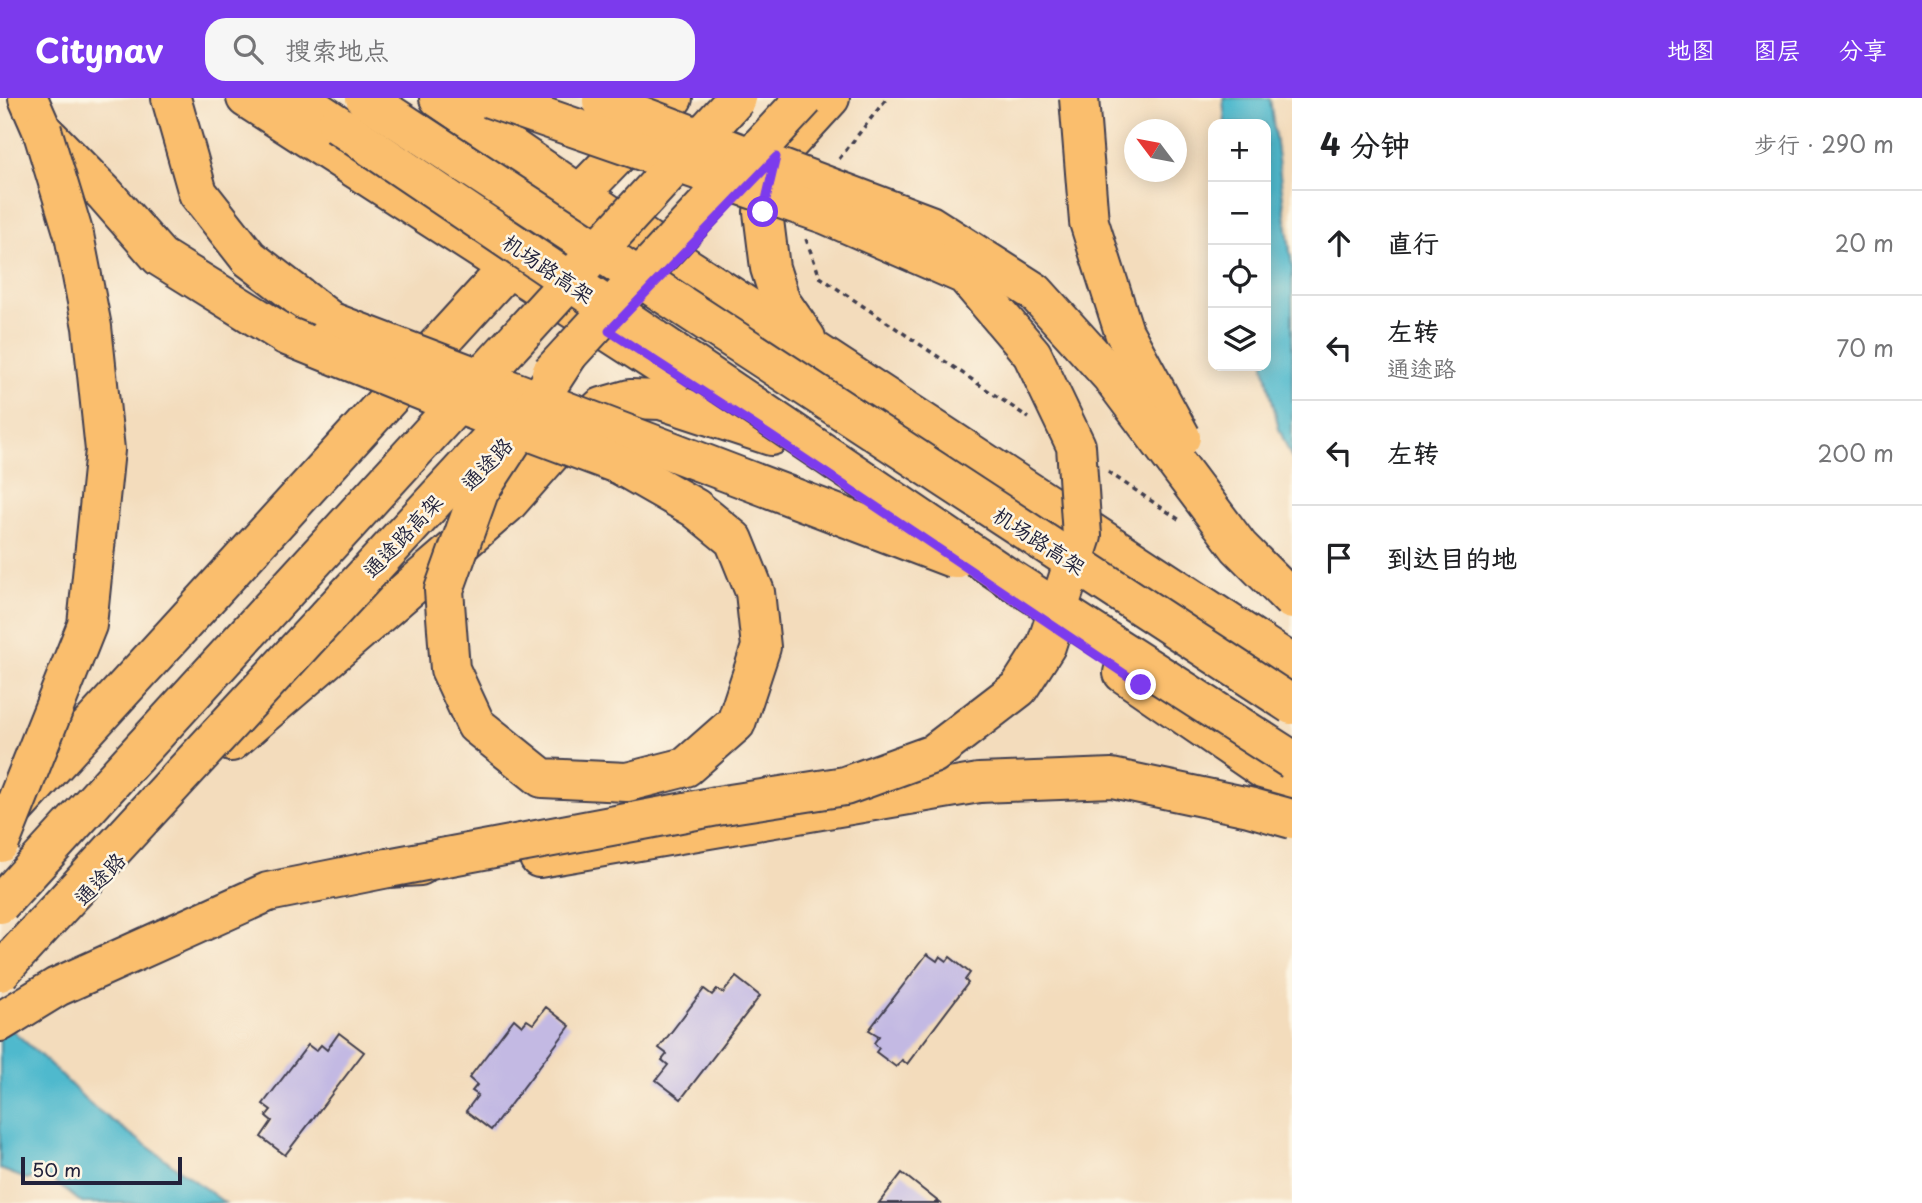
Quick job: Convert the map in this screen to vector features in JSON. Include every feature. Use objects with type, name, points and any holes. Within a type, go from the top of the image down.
[{"type":"main road","points":[[170,98],[198,193],[249,258],[332,322],[1007,578]]},
{"type":"main road","points":[[246,98],[771,436],[1292,789]]},
{"type":"main road","name":"机场路高架","points":[[298,98],[1007,578],[1292,760]]},
{"type":"main road","name":"机场路高架","points":[[365,98],[1292,705]]},
{"type":"main road","points":[[439,98],[676,260],[1292,664]]},
{"type":"main road","points":[[0,1022],[57,987],[268,891],[718,806],[845,786],[933,754],[1019,688],[1046,646],[1082,537],[1076,446],[1032,354],[965,275],[827,215],[489,98]]},
{"type":"main road","points":[[596,98],[930,225],[1035,292],[1111,376],[1239,547],[1292,600]]},
{"type":"main road","points":[[0,824],[509,267],[673,98]]},
{"type":"main road","name":"通途路高架","points":[[0,972],[805,98]]},
{"type":"main road","name":"通途路","points":[[0,983],[830,98]]},
{"type":"main road","points":[[1079,98],[1089,222],[1124,332],[1239,547]]},
{"type":"main road","points":[[0,904],[730,103]]},
{"type":"main road","points":[[35,114],[160,257],[287,336],[430,394],[506,422],[519,427],[531,432],[620,465],[695,508],[733,540],[755,592],[761,647],[736,723],[685,767],[627,782],[542,778],[476,725],[450,670],[444,590],[479,492],[516,435],[523,424],[568,355]]},
{"type":"main road","points":[[0,844],[86,625],[105,450],[92,327],[74,235],[35,114]]},
{"type":"main road","points":[[776,157],[763,212],[770,268],[780,302],[813,348]]},
{"type":"main road","points":[[213,757],[507,504],[559,446],[602,407],[630,399],[661,400],[771,436]]},
{"type":"main road","points":[[388,868],[516,862],[979,783],[1112,778],[1249,807],[1292,819]]},
{"type":"path","points":[[836,163],[887,98]]},
{"type":"path","points":[[805,232],[808,248],[820,277],[1034,421]]},
{"type":"path","points":[[1101,467],[1180,520]]},
{"type":"water","points":[[1223,98],[1270,98],[1292,267],[1292,459],[1279,429],[1265,371],[1271,371],[1271,119],[1225,119]]},
{"type":"water","points":[[0,1019],[91,1105],[225,1203],[82,1203],[50,1178],[26,1179],[0,1169]]},
{"type":"building","points":[[927,954],[937,961],[940,956],[947,961],[950,957],[970,973],[965,980],[968,983],[907,1064],[902,1060],[896,1067],[876,1052],[879,1048],[874,1043],[879,1036],[869,1030]]},
{"type":"building","points":[[736,977],[760,996],[681,1099],[656,1080],[668,1065],[662,1060],[667,1054],[659,1048],[704,989],[712,995],[717,989],[723,993]]},
{"type":"building","points":[[546,1007],[570,1026],[491,1130],[466,1111],[478,1095],[472,1091],[477,1085],[469,1078],[514,1019],[522,1026],[527,1020],[533,1024]]},
{"type":"building","points":[[339,1033],[364,1052],[285,1155],[261,1137],[272,1121],[266,1116],[271,1110],[263,1104],[308,1045],[316,1051],[321,1045],[327,1050]]},
{"type":"building","points":[[902,1173],[940,1203],[879,1203]]},
{"type":"route","points":[[763,212],[776,157],[609,331],[771,436],[1141,685]]}]
